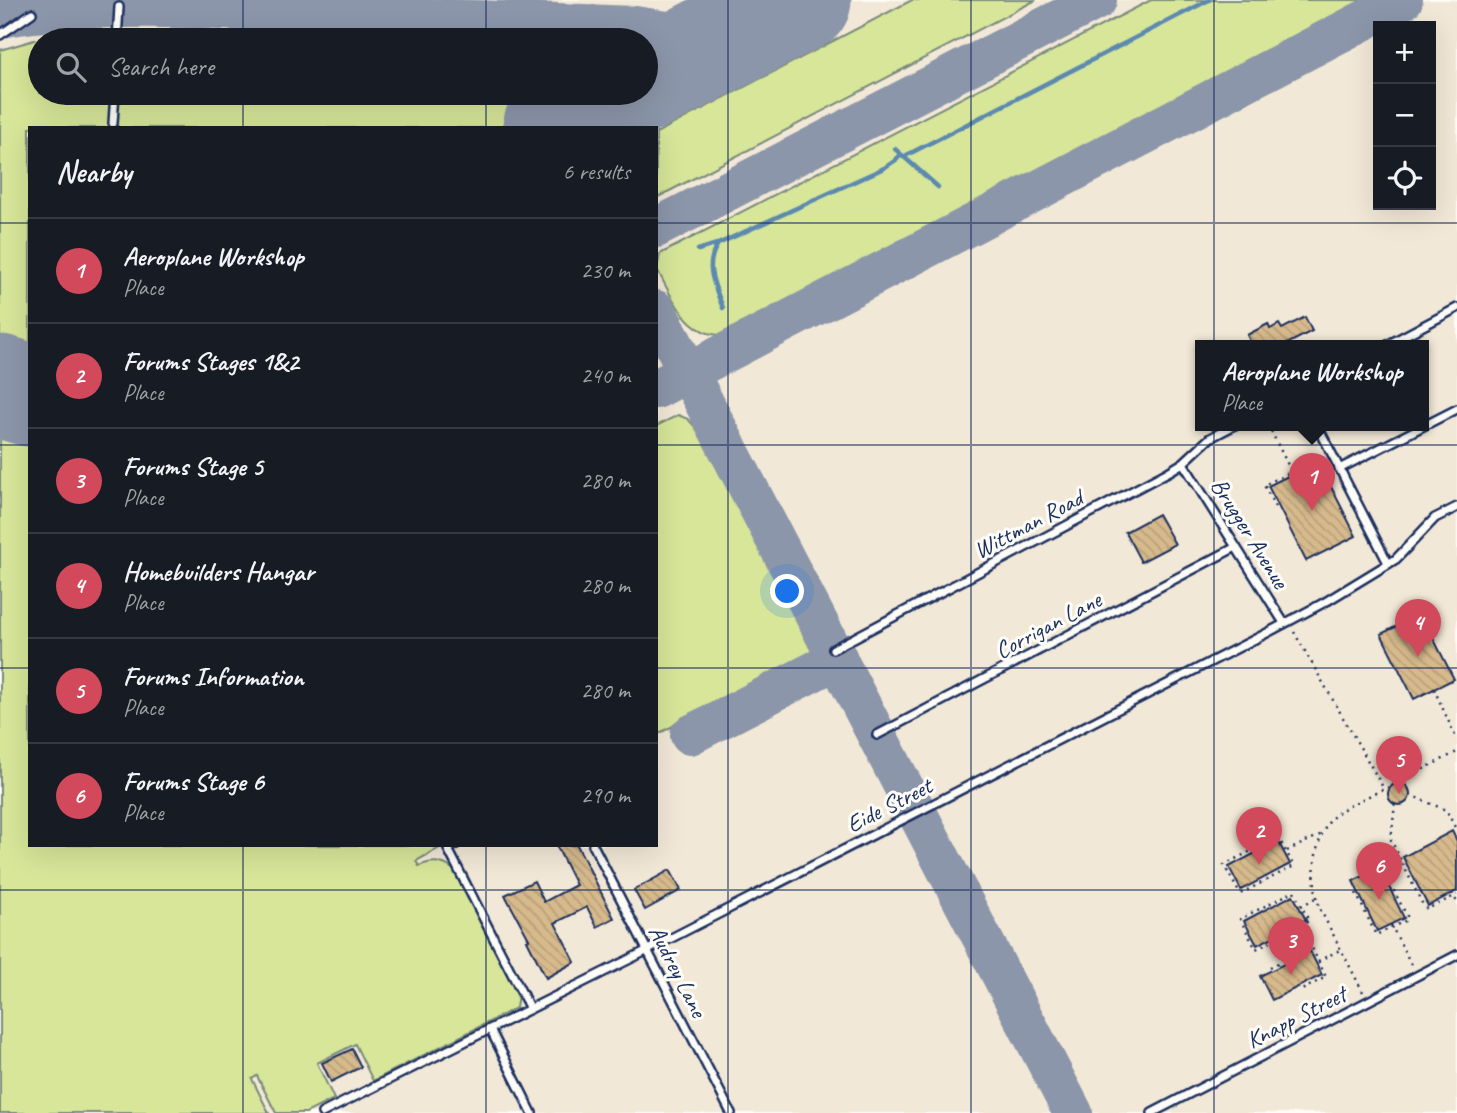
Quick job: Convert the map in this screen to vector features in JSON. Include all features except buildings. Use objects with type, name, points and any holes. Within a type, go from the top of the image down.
[{"type":"lane","points":[[118,28],[119,7]]},
{"type":"lane","points":[[0,35],[32,13]]},
{"type":"lane","points":[[113,122],[114,105]]},
{"type":"lane","points":[[1396,340],[1457,308]]},
{"type":"lane","points":[[1429,423],[1457,409]]},
{"type":"lane","name":"Wittman Road","points":[[833,649],[1183,463],[1210,438],[1223,431]]},
{"type":"lane","points":[[1320,431],[1388,564]]},
{"type":"lane","points":[[1339,469],[1414,431]]},
{"type":"lane","name":"Brugger Avenue","points":[[1183,463],[1284,623]]},
{"type":"lane","name":"Eide Street","points":[[322,1113],[646,951],[1326,601],[1396,559],[1436,519],[1457,507]]},
{"type":"lane","name":"Corrigan Lane","points":[[877,735],[1236,547]]},
{"type":"lane","points":[[452,847],[448,849],[530,1009]]},
{"type":"lane","name":"Audrey Lane","points":[[594,847],[731,1113]]},
{"type":"lane","name":"Knapp Street","points":[[1152,1113],[1457,954]]},
{"type":"lane","points":[[490,1030],[532,1113]]},
{"type":"path","points":[[1271,431],[1292,471]]},
{"type":"path","points":[[1275,507],[1264,485],[1331,452]]},
{"type":"path","points":[[1284,623],[1292,630],[1384,789]]},
{"type":"path","points":[[1434,689],[1457,740]]},
{"type":"path","points":[[1398,782],[1456,754]]},
{"type":"path","points":[[1368,1001],[1316,898],[1314,870],[1325,832],[1334,817],[1390,786]]},
{"type":"path","points":[[1410,795],[1446,810],[1457,831]]},
{"type":"path","points":[[1395,804],[1391,840],[1427,909],[1455,895],[1457,902]]},
{"type":"path","points":[[1286,851],[1325,832]]},
{"type":"path","points":[[1278,837],[1286,851],[1294,866],[1240,894],[1224,865],[1278,837]]},
{"type":"path","points":[[1356,893],[1376,935],[1407,920],[1382,868],[1393,844]]},
{"type":"path","points":[[1294,891],[1301,906],[1309,921],[1256,949],[1240,919],[1294,891]]},
{"type":"path","points":[[1301,906],[1316,898]]},
{"type":"path","points":[[1392,926],[1417,976]]},
{"type":"path","points":[[1270,967],[1311,946],[1326,977],[1300,991]]},
{"type":"path","points":[[1318,961],[1341,949]]},
{"type":"shaded area","points":[[0,0],[1457,0],[1457,1113],[0,1113]]},
{"type":"green space","points":[[912,0],[1036,0],[658,197],[658,132]]},
{"type":"green space","points":[[1151,0],[1377,0],[741,331],[725,335],[710,334],[688,320],[658,271],[660,254]]},
{"type":"green space","points":[[28,42],[28,105],[114,105],[116,123],[117,105],[530,105],[541,126],[28,126],[28,357],[0,349],[0,50]]},
{"type":"green space","points":[[678,415],[688,419],[696,428],[722,468],[817,650],[658,734],[658,425]]},
{"type":"green space","points":[[0,425],[28,433],[28,847],[441,847],[416,861],[419,866],[436,862],[453,869],[518,995],[516,1008],[373,1081],[355,1044],[317,1063],[334,1099],[306,1113],[276,1113],[257,1076],[252,1079],[269,1113],[0,1113]]},
{"type":"waterway","points":[[903,157],[1209,0]]},
{"type":"waterway","points":[[895,149],[938,187]]},
{"type":"waterway","points":[[723,308],[711,268],[711,260],[718,244],[884,168],[900,154]]},
{"type":"waterway","points":[[698,250],[717,244]]},
{"type":"taxiway","points":[[658,227],[1097,0]]},
{"type":"taxiway","points":[[658,388],[1403,0]]},
{"type":"taxiway","points":[[0,18],[84,9],[168,8],[648,28]]},
{"type":"taxiway","points":[[658,30],[724,40]]},
{"type":"taxiway","points":[[658,314],[1073,1113]]},
{"type":"taxiway","points":[[690,735],[838,659]]},
{"type":"runway","points":[[658,74],[800,0]]},
{"type":"runway","points":[[558,126],[599,105]]},
{"type":"runway","points":[[0,386],[28,394]]},
{"type":"place","name":"Aeroplane Workshop","points":[[1312,511]]},
{"type":"place","name":"Homebuilders Hangar","points":[[1418,657]]},
{"type":"place","name":"Forums Information","points":[[1399,794]]},
{"type":"place","name":"Forums Stages 1&2","points":[[1259,865]]},
{"type":"place","name":"Forums Stage 6","points":[[1379,900]]},
{"type":"place","name":"Forums Stage 5","points":[[1291,975]]}]
